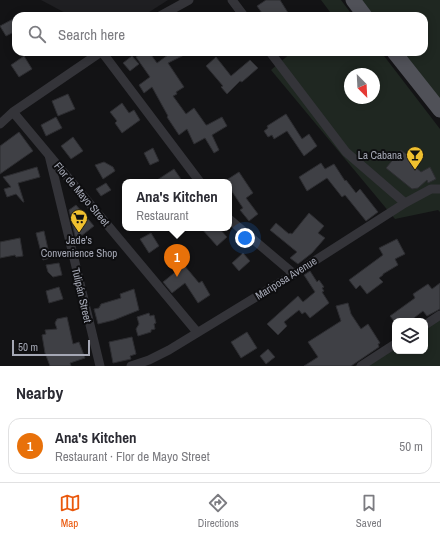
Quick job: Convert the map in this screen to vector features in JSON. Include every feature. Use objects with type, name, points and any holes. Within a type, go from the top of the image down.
[{"type":"main road","points":[[353,0],[362,12]]},
{"type":"main road","points":[[397,56],[440,110]]},
{"type":"street","points":[[167,12],[189,0]]},
{"type":"street","points":[[232,0],[241,12]]},
{"type":"street","points":[[0,124],[14,112],[95,56]]},
{"type":"street","points":[[104,56],[198,179]]},
{"type":"street","points":[[273,56],[346,152],[405,203]]},
{"type":"street","name":"Flor de Mayo Street","points":[[14,112],[198,332]]},
{"type":"street","name":"Tulipán Street","points":[[49,154],[100,366]]},
{"type":"street","name":"Mariposa Avenue","points":[[132,366],[149,360],[169,350],[294,274],[405,203],[432,189],[440,189]]},
{"type":"street","points":[[232,222],[294,274]]},
{"type":"street","points":[[428,323],[440,315]]},
{"type":"street","points":[[361,366],[392,346]]},
{"type":"shaded area","points":[[41,0],[168,0],[149,12],[64,12]]},
{"type":"shaded area","points":[[321,0],[341,0],[350,12],[330,12]]},
{"type":"shaded area","points":[[357,0],[440,0],[440,109],[400,56],[428,56],[428,12],[367,12]]},
{"type":"shaded area","points":[[287,56],[384,56],[440,129],[440,212],[438,210],[395,219],[271,70]]},
{"type":"shaded area","points":[[440,312],[440,366],[355,366],[392,343],[392,354],[428,354],[428,319]]},
{"type":"building","points":[[266,0],[280,0],[288,12],[261,12],[257,6]]},
{"type":"building","points":[[12,20],[12,33],[6,36],[0,26]]},
{"type":"building","points":[[24,56],[32,69],[19,77],[11,65]]},
{"type":"building","points":[[132,56],[139,64],[130,71],[123,63]]},
{"type":"building","points":[[152,56],[157,63],[167,56],[182,56],[168,63],[184,87],[173,96],[186,114],[194,108],[206,125],[222,117],[227,126],[212,135],[219,150],[214,153],[205,138],[194,144],[187,129],[179,135],[167,117],[168,116],[152,87],[144,93],[139,85],[150,77],[136,57]]},
{"type":"building","points":[[216,57],[231,76],[250,60],[258,68],[242,82],[240,81],[227,94],[221,87],[223,86],[206,66]]},
{"type":"building","points":[[68,94],[75,109],[58,116],[52,101]]},
{"type":"building","points":[[122,103],[129,113],[134,110],[140,120],[122,133],[115,123],[117,121],[110,112]]},
{"type":"building","points":[[286,114],[302,139],[309,134],[317,146],[304,156],[287,131],[274,139],[272,135],[268,137],[264,131],[268,128],[267,126]]},
{"type":"building","points":[[56,117],[62,128],[46,136],[41,125]]},
{"type":"building","points":[[19,132],[33,151],[0,174],[0,146]]},
{"type":"building","points":[[73,137],[83,151],[71,159],[61,146]]},
{"type":"building","points":[[153,148],[159,161],[150,165],[144,153]]},
{"type":"building","points":[[401,150],[410,157],[413,165],[421,172],[430,167],[436,179],[428,183],[427,180],[418,188],[412,189],[386,168]]},
{"type":"building","points":[[104,162],[113,167],[115,171],[103,179],[95,165]]},
{"type":"building","points":[[321,163],[325,169],[334,164],[345,181],[346,180],[356,193],[360,189],[378,212],[366,221],[345,195],[342,197],[327,178],[307,191],[299,177]]},
{"type":"building","points":[[37,167],[40,177],[18,183],[24,202],[16,194],[7,197],[4,189],[11,187],[3,177]]},
{"type":"building","points":[[174,169],[181,179],[159,179]]},
{"type":"building","points":[[239,172],[253,193],[246,198],[258,214],[249,221],[240,210],[243,208],[232,192],[232,179],[228,179]]},
{"type":"building","points":[[106,183],[111,190],[101,196],[96,189]]},
{"type":"building","name":"Jade's Convenience Shop","points":[[76,205],[94,226],[76,240],[69,210]]},
{"type":"building","points":[[309,213],[324,226],[318,233],[325,238],[312,253],[298,264],[290,258],[297,252],[270,230],[276,223],[289,234],[292,234]]},
{"type":"building","points":[[44,231],[50,258],[43,260],[36,233]]},
{"type":"building","points":[[204,231],[222,231],[227,237],[217,246]]},
{"type":"building","points":[[151,233],[159,246],[149,253],[140,239]]},
{"type":"building","points":[[20,238],[23,256],[16,257],[15,255],[0,258],[0,242]]},
{"type":"building","points":[[397,239],[405,254],[395,259],[398,265],[383,274],[379,278],[383,282],[367,294],[360,285],[356,289],[349,280],[383,255],[379,248]]},
{"type":"building","points":[[243,253],[250,261],[239,271],[232,263]]},
{"type":"building","points":[[59,263],[62,275],[53,277],[48,272],[46,265]]},
{"type":"building","points":[[184,265],[199,283],[202,281],[210,295],[198,303],[185,283],[172,293],[163,282]]},
{"type":"building","points":[[310,271],[317,282],[319,280],[324,287],[322,288],[324,291],[322,292],[329,303],[310,318],[305,312],[302,314],[299,310],[284,322],[287,326],[278,335],[267,324],[298,296],[303,302],[315,292],[304,275]]},
{"type":"building","points":[[440,283],[440,309],[427,316],[423,311],[414,318],[392,318],[390,316],[415,298],[413,294],[428,284],[432,289]]},
{"type":"building","points":[[59,287],[63,299],[49,303],[46,291]]},
{"type":"building","points":[[134,289],[139,310],[114,320],[98,324],[94,309],[99,308],[101,304],[121,298],[120,294]]},
{"type":"building","points":[[348,303],[351,314],[361,329],[368,324],[380,343],[378,344],[379,347],[351,366],[304,366],[318,357],[308,342],[341,321],[336,306]]},
{"type":"building","points":[[149,313],[150,316],[154,315],[156,323],[154,324],[155,329],[151,330],[151,332],[138,336],[136,329],[139,324],[137,317]]},
{"type":"building","points":[[67,317],[73,344],[79,342],[85,358],[70,363],[71,366],[50,366],[45,353],[42,335],[46,334],[45,330],[57,329],[55,323],[57,319]]},
{"type":"building","points":[[247,332],[257,348],[241,358],[231,342]]},
{"type":"building","points":[[132,337],[136,354],[130,356],[131,359],[113,363],[109,342]]},
{"type":"building","points":[[268,349],[275,357],[266,364],[260,356]]},
{"type":"place","name":"La Cabana","points":[[415,170]]},
{"type":"place","name":"Jade's Convenience Shop","points":[[79,233]]},
{"type":"place","name":"Ana's Kitchen","points":[[177,277]]}]
